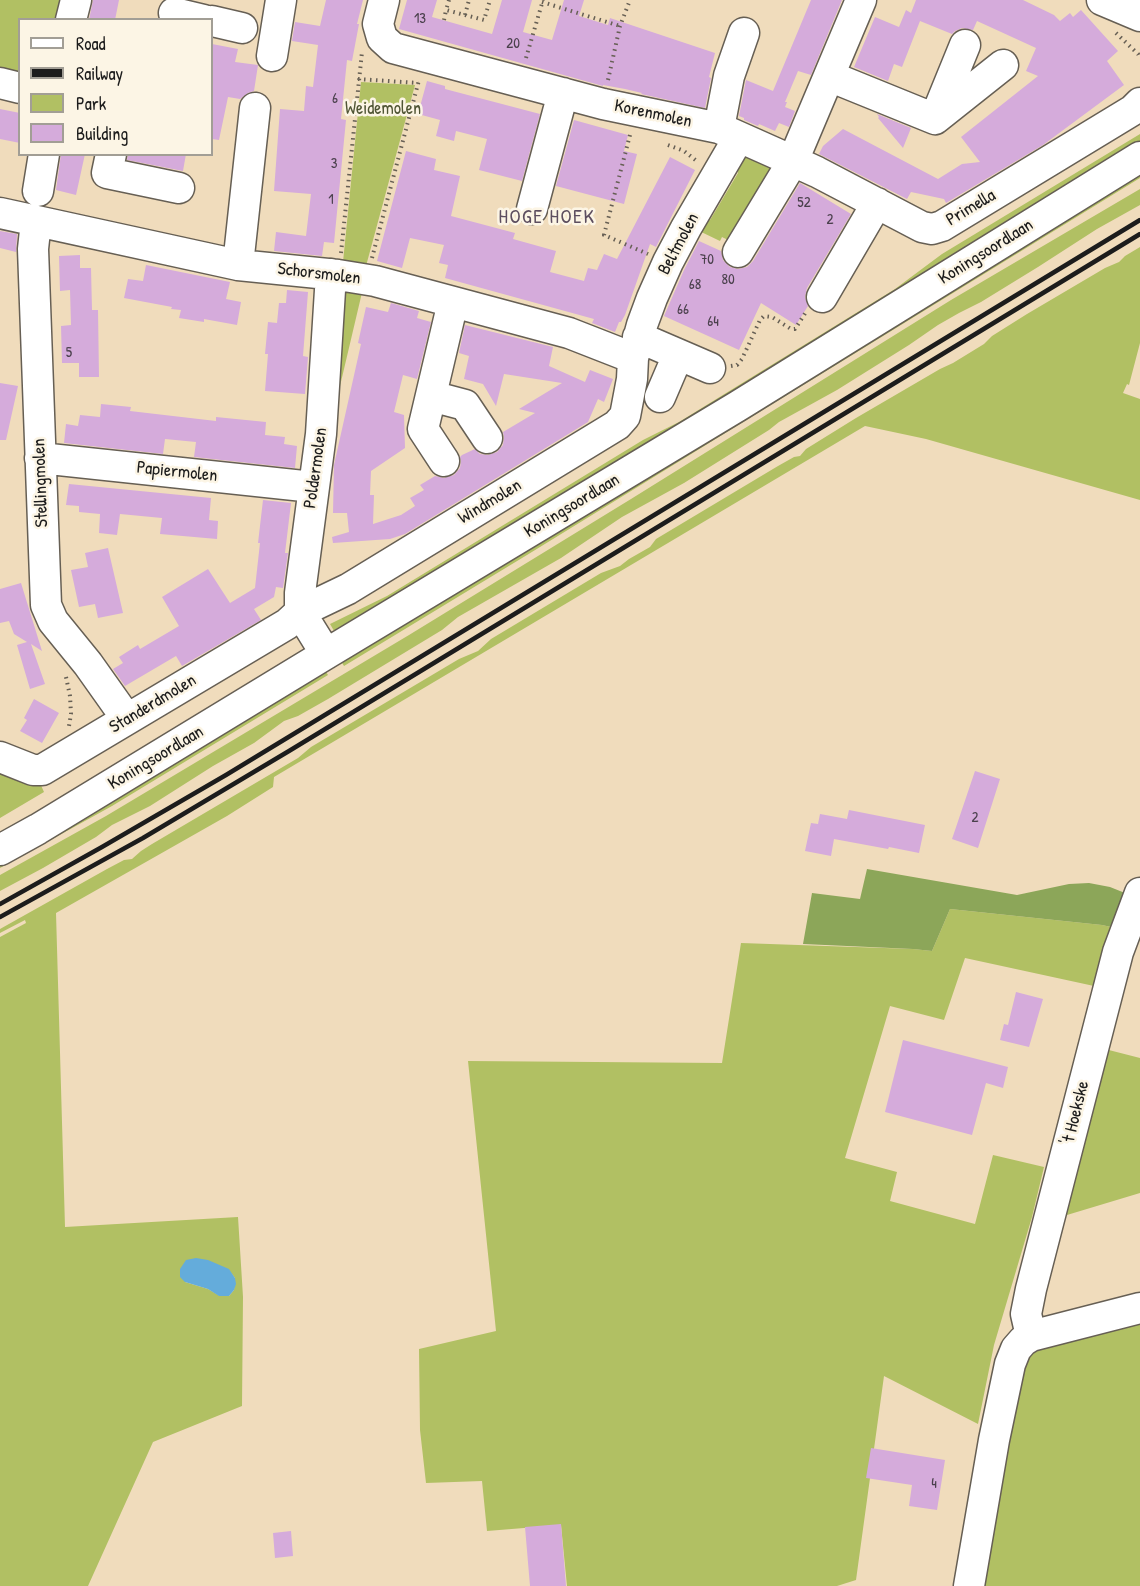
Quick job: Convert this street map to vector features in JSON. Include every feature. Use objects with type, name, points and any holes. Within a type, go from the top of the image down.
[{"type":"street","points":[[71,18],[75,0]]},
{"type":"street","points":[[272,56],[281,0]]},
{"type":"street","points":[[382,38],[378,24],[384,0]]},
{"type":"street","points":[[738,252],[793,161],[861,0]]},
{"type":"street","points":[[1102,0],[1140,16]]},
{"type":"street","points":[[172,11],[197,18]]},
{"type":"street","points":[[213,21],[242,28]]},
{"type":"street","name":"Beltmolen","points":[[636,348],[652,298],[668,262],[717,178],[729,133],[729,76],[744,33]]},
{"type":"street","name":"Korenmolen","points":[[382,38],[421,70],[520,82],[729,133],[793,161]]},
{"type":"street","points":[[935,119],[966,45]]},
{"type":"street","points":[[935,119],[1004,65]]},
{"type":"street","points":[[830,75],[935,119]]},
{"type":"street","points":[[0,84],[18,88]]},
{"type":"street","points":[[532,209],[563,93]]},
{"type":"street","name":"Primella","points":[[793,161],[922,227],[932,229],[942,226],[1133,110],[1140,103]]},
{"type":"street","points":[[237,265],[255,108]]},
{"type":"street","points":[[38,191],[44,156]]},
{"type":"street","points":[[111,156],[107,173],[179,188]]},
{"type":"street","name":"Koningsoordlaan","points":[[0,850],[38,830],[728,412],[1140,157]]},
{"type":"street","points":[[822,297],[877,204]]},
{"type":"street","name":"Schorsmolen","points":[[0,213],[237,265],[345,276],[569,333],[678,355],[710,368]]},
{"type":"street","name":"Stellingmolen","points":[[36,221],[33,249],[46,605],[53,621],[88,664],[127,719]]},
{"type":"street","name":"Poldermolen","points":[[300,612],[300,593],[314,486],[345,276]]},
{"type":"street","points":[[444,461],[423,429],[453,302]]},
{"type":"street","name":"Windmolen","points":[[300,612],[348,589],[617,425],[625,416],[636,348]]},
{"type":"street","points":[[660,397],[678,355]]},
{"type":"street","points":[[431,396],[465,405],[487,438]]},
{"type":"street","name":"Papiermolen","points":[[40,458],[314,486]]},
{"type":"street","points":[[300,612],[326,654]]},
{"type":"street","name":"Standerdmolen","points":[[0,757],[33,770],[42,770],[287,624],[300,612]]},
{"type":"street","name":"'t Hoekske","points":[[1031,1336],[1026,1314],[1031,1289],[1118,952],[1140,893]]},
{"type":"street","points":[[969,1586],[994,1440],[1010,1364],[1016,1349],[1031,1336],[1140,1308]]},
{"type":"path","points":[[444,20],[449,0]]},
{"type":"path","points":[[465,15],[469,0]]},
{"type":"path","points":[[446,9],[484,20],[490,0]]},
{"type":"path","points":[[603,104],[620,26],[630,0]]},
{"type":"path","points":[[520,82],[542,1],[620,26]]},
{"type":"path","points":[[345,276],[358,79],[362,51],[382,38]]},
{"type":"path","points":[[345,276],[421,70],[358,79]]},
{"type":"path","points":[[636,111],[604,235],[668,262]]},
{"type":"path","points":[[665,144],[684,151],[717,178]]},
{"type":"path","points":[[710,368],[727,368],[736,365],[742,359],[760,320],[765,316],[772,317],[791,329],[795,328],[806,312],[812,315],[822,297]]},
{"type":"path","points":[[69,754],[63,742],[71,714],[66,675],[88,664]]},
{"type":"green space","points":[[0,0],[64,0],[59,18],[18,18],[18,74],[0,70]]},
{"type":"green space","name":"Weidemolen","points":[[361,82],[415,85],[366,266],[343,262]]},
{"type":"green space","points":[[1140,134],[1140,144],[337,636],[330,624],[387,596],[643,440],[679,422],[895,289],[942,254]]},
{"type":"green space","points":[[744,153],[783,166],[736,244],[722,237],[720,241],[695,229],[699,223],[710,220],[738,173],[735,163]]},
{"type":"green space","points":[[1140,167],[1140,178],[527,555],[344,666],[339,658]]},
{"type":"green space","points":[[1140,189],[1140,205],[1097,229],[981,302],[938,325],[837,390],[779,422],[684,483],[622,517],[561,558],[458,617],[442,630],[328,699],[284,721],[254,743],[150,806],[112,825],[96,837],[0,891],[0,875],[106,816],[409,635],[951,300]]},
{"type":"green space","points":[[1140,247],[1140,343],[1129,385],[1127,384],[1123,393],[1140,399],[1140,500],[926,439],[865,426],[274,777],[273,787],[227,816],[56,913],[65,1227],[238,1217],[243,1297],[242,1406],[153,1442],[88,1586],[0,1586],[0,937],[26,923],[25,920],[0,933],[0,929],[107,869],[124,860],[132,859],[152,844],[298,758],[311,747],[459,659],[478,651],[491,639],[601,573],[620,566],[650,547],[656,539],[778,466],[800,456],[806,449],[856,418],[953,363],[1027,314],[1119,262]],"holes":[[[228,1269],[235,1278],[234,1290],[229,1296],[220,1296],[208,1289],[185,1282]]]},
{"type":"green space","points":[[364,284],[340,386],[333,384],[338,303],[346,287]]},
{"type":"green space","points":[[323,667],[328,675],[112,806],[0,868],[0,862]]},
{"type":"green space","points":[[0,765],[39,781],[44,792],[0,818]]},
{"type":"green space","points":[[867,869],[1017,895],[1069,884],[1089,883],[1125,893],[1111,927],[950,909],[932,951],[803,944],[812,893],[860,899]]},
{"type":"green space","points":[[950,909],[1111,927],[1094,986],[965,958],[944,1020],[890,1006],[845,1158],[897,1172],[890,1201],[975,1224],[993,1155],[1044,1167],[1032,1217],[994,1345],[978,1424],[884,1376],[856,1580],[837,1586],[567,1586],[561,1525],[487,1531],[482,1481],[426,1483],[420,1430],[419,1349],[496,1331],[468,1061],[722,1063],[741,943],[932,951]]},
{"type":"green space","points":[[1101,1048],[1140,1058],[1140,1193],[1057,1218]]},
{"type":"green space","points":[[1140,1312],[1140,1586],[979,1586],[1024,1347]]},
{"type":"water","points":[[196,1258],[208,1260],[229,1269],[236,1284],[229,1296],[219,1296],[208,1289],[185,1282],[180,1277],[180,1269],[186,1260]]},
{"type":"building","points":[[93,0],[119,0],[115,18],[89,18]]},
{"type":"building","points":[[326,0],[363,0],[352,61],[347,60],[341,119],[346,120],[334,243],[324,242],[322,256],[274,251],[276,232],[306,236],[311,194],[274,191],[280,109],[304,111],[306,86],[313,87],[318,45],[292,41],[295,22],[320,26]]},
{"type":"building","points":[[407,0],[437,0],[432,17],[492,34],[502,0],[532,0],[523,32],[552,40],[564,0],[584,0],[579,16],[608,25],[610,18],[715,53],[705,108],[603,86],[399,29]]},
{"type":"building","points":[[811,0],[842,0],[811,75],[798,71],[785,102],[787,102],[785,107],[795,111],[789,127],[779,123],[775,131],[744,120],[739,116],[746,80],[773,91]]},
{"type":"building","points":[[916,0],[1023,0],[1054,15],[1060,21],[1070,13],[1073,17],[1081,10],[1118,51],[1107,61],[1124,85],[1043,145],[946,203],[944,199],[911,192],[907,199],[819,154],[823,146],[843,129],[938,179],[962,164],[980,162],[961,137],[1038,76],[1026,71],[1036,48],[977,21],[973,30],[962,28],[952,34],[920,21],[902,67],[894,64],[888,81],[854,67],[875,17],[899,27],[906,10],[911,13]]},
{"type":"building","points":[[213,44],[238,49],[235,62],[258,65],[254,91],[240,99],[228,97],[219,140],[213,139]]},
{"type":"building","points":[[427,81],[445,86],[445,89],[540,114],[522,181],[479,170],[487,139],[456,131],[454,141],[436,136],[440,120],[418,114]]},
{"type":"building","points":[[0,109],[18,113],[18,143],[0,139]]},
{"type":"building","points":[[877,114],[911,128],[903,148],[878,118]]},
{"type":"building","points":[[574,120],[628,135],[624,151],[637,154],[624,204],[556,186]]},
{"type":"building","points":[[406,151],[436,159],[434,170],[460,176],[451,216],[515,233],[513,239],[556,251],[550,272],[584,281],[588,268],[597,270],[604,254],[617,259],[670,157],[695,170],[656,247],[650,244],[625,315],[615,332],[592,323],[594,319],[445,278],[448,265],[439,263],[444,245],[410,238],[402,268],[377,261]]},
{"type":"building","points":[[61,156],[85,156],[76,195],[56,190]]},
{"type":"building","points":[[128,156],[186,156],[183,171],[127,160]]},
{"type":"building","points":[[800,183],[851,214],[807,288],[805,297],[808,306],[796,325],[761,303],[739,350],[664,316],[699,241],[721,251],[723,260],[730,267],[738,269],[747,267],[753,261]]},
{"type":"building","points":[[0,231],[17,234],[16,252],[0,248]]},
{"type":"building","points":[[80,255],[80,268],[91,268],[92,310],[98,310],[99,377],[79,377],[79,363],[62,363],[61,326],[71,325],[70,290],[60,291],[59,256]]},
{"type":"building","points":[[146,265],[230,282],[226,299],[241,302],[237,325],[204,319],[204,322],[179,318],[181,310],[124,298],[128,279],[143,281]]},
{"type":"building","points":[[287,290],[308,292],[303,356],[308,357],[305,394],[265,391],[268,322],[277,323],[279,303],[286,303]]},
{"type":"building","points":[[391,303],[419,311],[417,318],[431,322],[417,379],[403,375],[394,412],[404,415],[405,448],[371,471],[370,495],[374,495],[373,524],[401,515],[415,506],[410,498],[424,490],[420,485],[435,476],[444,478],[454,475],[460,468],[462,455],[475,449],[480,454],[488,455],[497,452],[503,445],[503,432],[535,413],[519,409],[562,383],[504,374],[496,406],[483,384],[464,379],[469,356],[459,353],[465,325],[553,347],[549,366],[585,382],[590,370],[613,379],[604,402],[598,399],[588,422],[405,534],[390,539],[333,543],[332,537],[349,532],[347,513],[333,513],[334,465],[361,344],[358,343],[366,307],[388,312]]},
{"type":"building","points":[[0,383],[18,386],[6,440],[0,440]]},
{"type":"building","points":[[101,404],[131,407],[130,411],[216,421],[216,417],[266,422],[265,435],[285,437],[284,444],[297,446],[295,468],[194,457],[196,442],[165,439],[163,454],[64,443],[66,424],[78,426],[80,415],[100,417]]},
{"type":"building","points":[[69,484],[211,498],[209,520],[218,521],[217,539],[160,534],[162,518],[120,514],[117,535],[99,533],[100,514],[79,512],[79,506],[66,505]]},
{"type":"building","points":[[263,500],[291,503],[283,588],[276,587],[274,597],[254,609],[261,620],[182,666],[176,656],[125,686],[113,669],[123,663],[119,657],[138,645],[140,649],[179,626],[162,597],[208,569],[230,603],[255,588]]},
{"type":"building","points":[[108,548],[123,613],[98,618],[95,604],[79,607],[71,570],[88,567],[85,553]]},
{"type":"building","points":[[21,583],[42,651],[31,644],[45,684],[30,689],[17,645],[27,642],[14,634],[9,621],[0,623],[0,589]]},
{"type":"building","points":[[34,699],[59,713],[42,743],[20,731],[27,720],[24,718]]},
{"type":"building","points":[[975,771],[1000,779],[978,848],[952,839]]},
{"type":"building","points":[[849,810],[925,825],[919,853],[834,839],[831,856],[805,851],[811,823],[818,824],[820,814],[847,819]]},
{"type":"building","points":[[1016,992],[1043,999],[1029,1047],[1000,1040],[1004,1024],[1008,1025]]},
{"type":"building","points":[[903,1040],[1008,1067],[1003,1088],[986,1083],[972,1135],[885,1112]]},
{"type":"building","points":[[871,1448],[945,1460],[937,1510],[909,1506],[912,1485],[866,1478]]},
{"type":"building","points":[[561,1524],[566,1586],[530,1586],[525,1527]]},
{"type":"building","points":[[291,1531],[293,1556],[275,1558],[273,1533]]},
{"type":"railway","points":[[0,904],[226,775],[1140,220]]},
{"type":"railway","points":[[0,917],[143,838],[289,751],[1140,234]]},
{"type":"district","name":"HOGE HOEK","points":[[547,218]]}]
